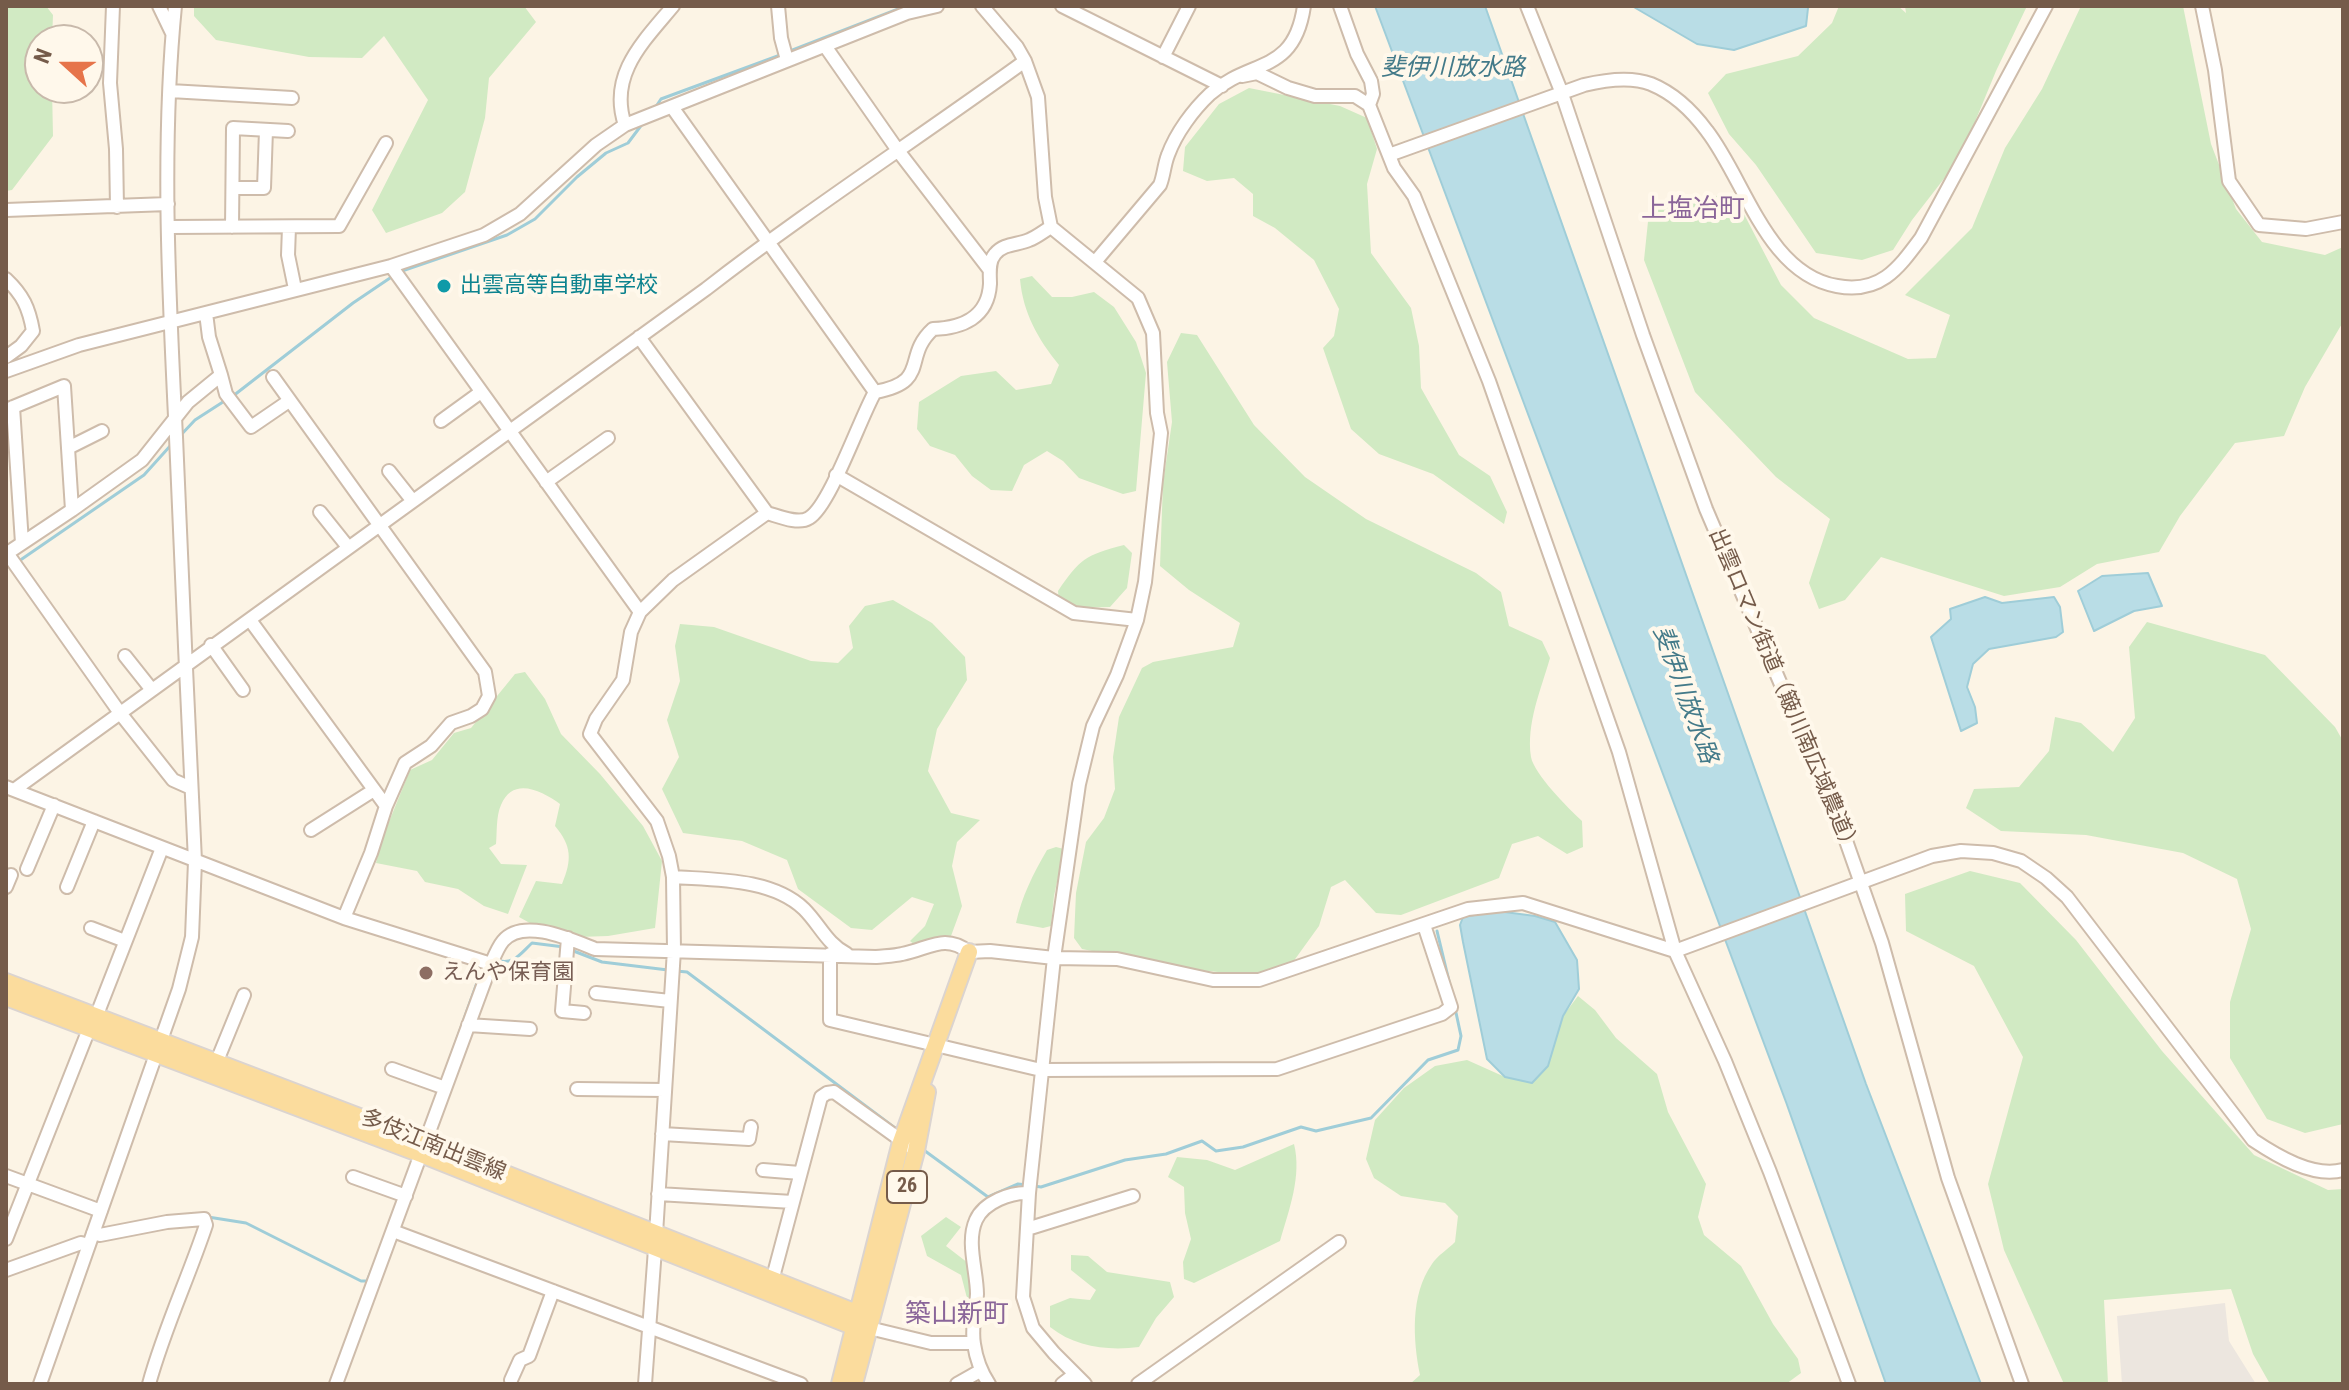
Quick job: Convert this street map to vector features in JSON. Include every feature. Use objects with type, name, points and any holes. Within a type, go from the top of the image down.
[{"type":"main road","name":"26","points":[[861,1323],[901,1142],[969,952]]},
{"type":"main road","name":"多伎江南出雲線","points":[[6,982],[92,1023]]},
{"type":"main road","name":"多伎江南出雲線","points":[[6,997],[92,1023],[423,1148]]},
{"type":"main road","name":"26","points":[[861,1323],[916,1151],[937,1044]]},
{"type":"main road","name":"多伎江南出雲線","points":[[158,1047],[217,1061],[423,1148],[861,1323]]},
{"type":"main road","name":"多伎江南出雲線","points":[[656,1242],[772,1281],[861,1323]]},
{"type":"main road","points":[[840,1384],[861,1323]]},
{"type":"main road","points":[[854,1384],[861,1323]]},
{"type":"street","points":[[113,6],[110,83],[117,207]]},
{"type":"street","points":[[159,6],[172,33]]},
{"type":"street","points":[[40,1384],[179,989],[192,937],[195,861],[168,204],[175,6]]},
{"type":"street","points":[[625,125],[621,113],[622,83],[628,62],[673,6]]},
{"type":"street","points":[[778,6],[787,60]]},
{"type":"street","points":[[6,371],[79,345],[391,266],[484,235],[534,202],[596,145],[625,125],[825,46],[906,10],[937,6]]},
{"type":"street","points":[[982,6],[1017,47],[1038,97],[1045,197],[1051,227],[1138,298],[1153,333],[1161,433],[1145,582],[1137,620],[1117,675],[1093,726],[1079,784],[1054,958],[1029,1193],[1023,1297],[1033,1328],[1085,1384]]},
{"type":"street","points":[[1062,6],[1222,86]]},
{"type":"street","points":[[1163,57],[1189,6]]},
{"type":"street","points":[[1095,262],[1160,185],[1171,146],[1181,128],[1210,94],[1282,55],[1293,43],[1304,6]]},
{"type":"street","points":[[1340,6],[1357,54],[1371,81],[1373,94],[1369,105]]},
{"type":"street","name":"出雲ロマン街道（簸川南広域農道）","points":[[1527,6],[1561,91],[1643,335],[1706,509],[1838,818],[1882,943],[1948,1178],[2022,1384]]},
{"type":"street","points":[[1389,155],[1561,91],[1607,80],[1649,83],[1689,109],[1708,132],[1773,242],[1794,266],[1815,282],[1861,288],[1880,281],[1898,269],[1921,238],[2046,6]]},
{"type":"street","points":[[2202,6],[2215,70],[2229,181],[2259,225],[2306,229],[2343,222]]},
{"type":"street","points":[[825,46],[899,152],[989,269]]},
{"type":"street","points":[[10,788],[250,620],[767,241],[899,152],[1025,61]]},
{"type":"street","points":[[1242,76],[1257,73],[1301,92],[1315,96],[1355,96],[1369,105],[1394,168],[1414,196],[1489,381],[1619,752],[1675,951],[1725,1061],[1770,1172],[1849,1384]]},
{"type":"street","points":[[170,91],[292,98]]},
{"type":"street","points":[[672,107],[875,392]]},
{"type":"street","points":[[232,227],[233,128],[288,131]]},
{"type":"street","points":[[233,188],[264,188],[266,130]]},
{"type":"street","points":[[169,227],[339,226],[386,143]]},
{"type":"street","points":[[6,210],[168,204]]},
{"type":"street","points":[[289,227],[288,255],[295,289]]},
{"type":"street","points":[[875,392],[898,388],[912,375],[923,338],[933,329],[954,328],[975,319],[985,305],[994,254],[1007,245],[1028,241],[1051,227]]},
{"type":"street","points":[[391,266],[640,612]]},
{"type":"street","points":[[6,279],[21,293],[30,310],[33,331],[21,346],[6,357]]},
{"type":"street","points":[[206,313],[209,337],[226,394],[251,427],[289,401]]},
{"type":"street","points":[[639,337],[767,513],[797,520],[809,518],[823,501],[875,392]]},
{"type":"street","points":[[191,788],[173,780],[120,713],[7,553],[142,460],[188,402],[221,375]]},
{"type":"street","points":[[273,377],[485,672],[489,696],[482,709],[451,723],[431,746],[405,763],[344,918]]},
{"type":"street","points":[[22,543],[9,408],[64,386],[72,510]]},
{"type":"street","points":[[441,421],[481,392]]},
{"type":"street","points":[[68,448],[102,431]]},
{"type":"street","points":[[546,482],[608,438]]},
{"type":"street","points":[[389,471],[412,500]]},
{"type":"street","points":[[836,475],[1074,613],[1137,620]]},
{"type":"street","points":[[320,512],[348,547]]},
{"type":"street","points":[[645,1384],[674,950],[673,877],[657,821],[590,734],[596,719],[623,680],[631,632],[640,612],[673,580],[767,513]]},
{"type":"street","points":[[250,620],[386,806]]},
{"type":"street","points":[[211,645],[243,690]]},
{"type":"street","points":[[125,656],[152,690]]},
{"type":"street","points":[[10,788],[344,918],[491,964]]},
{"type":"street","points":[[311,830],[374,790]]},
{"type":"street","points":[[27,869],[54,805]]},
{"type":"street","points":[[67,887],[94,821]]},
{"type":"street","points":[[6,1239],[162,848]]},
{"type":"street","points":[[336,1384],[491,964],[504,939],[517,932],[553,932],[595,949],[847,955],[901,955],[945,942],[959,945],[969,952],[1117,959],[1213,980],[1259,980],[1468,909],[1523,903],[1675,951],[1932,856],[1961,851],[1993,853],[2021,861],[2067,897],[2253,1140],[2279,1157],[2306,1167],[2335,1172],[2343,1170]]},
{"type":"street","points":[[673,877],[755,884],[804,909],[834,948],[847,955]]},
{"type":"street","points":[[830,954],[830,1020],[1041,1070],[1277,1069],[1442,1014],[1451,1007],[1424,925]]},
{"type":"street","points":[[91,928],[125,941]]},
{"type":"street","points":[[568,938],[562,1011],[584,1013]]},
{"type":"street","points":[[596,993],[670,1001]]},
{"type":"street","points":[[217,1061],[244,995]]},
{"type":"street","points":[[468,1025],[530,1029]]},
{"type":"street","points":[[392,1069],[445,1088]]},
{"type":"street","points":[[577,1089],[665,1090]]},
{"type":"street","points":[[772,1281],[821,1097],[834,1092],[916,1151]]},
{"type":"street","points":[[662,1134],[749,1139],[751,1127]]},
{"type":"street","points":[[763,1170],[800,1173]]},
{"type":"street","points":[[6,1176],[101,1211]]},
{"type":"street","points":[[353,1177],[406,1196]]},
{"type":"street","points":[[989,1384],[980,1371],[973,1343],[977,1296],[972,1243],[976,1219],[990,1204],[1015,1192],[1029,1193]]},
{"type":"street","points":[[658,1194],[793,1202]]},
{"type":"street","points":[[1027,1229],[1133,1196]]},
{"type":"street","points":[[6,1270],[100,1235],[204,1219],[206,1225],[184,1289],[163,1334],[149,1384]]},
{"type":"street","points":[[393,1231],[801,1384]]},
{"type":"street","points":[[1138,1384],[1339,1242]]},
{"type":"street","points":[[511,1380],[520,1360],[529,1356],[553,1291]]},
{"type":"street","points":[[861,1323],[931,1343],[973,1343]]},
{"type":"street","points":[[957,1384],[980,1371]]},
{"type":"street","points":[[1062,1384],[1075,1374]]},
{"type":"shaded area","points":[[2225,1303],[2229,1341],[2256,1384],[2122,1384],[2117,1316]]},
{"type":"green space","points":[[6,6],[46,6],[53,15],[53,24],[24,24],[24,104],[52,104],[53,136],[12,190],[6,191]]},
{"type":"green space","points":[[194,6],[524,6],[536,22],[489,78],[485,118],[465,192],[442,213],[386,233],[372,210],[428,100],[384,36],[362,58],[309,57],[216,40],[194,16]]},
{"type":"green space","points":[[1839,6],[1898,6],[1906,13],[1905,6],[2027,6],[1960,158],[1893,250],[1862,260],[1816,253],[1756,165],[1729,134],[1708,93],[1726,74],[1798,56],[1832,23]]},
{"type":"green space","points":[[2081,6],[2183,6],[2211,144],[2236,209],[2262,242],[2325,255],[2343,247],[2343,322],[2305,387],[2284,436],[2235,443],[2180,516],[2159,552],[2097,564],[2060,587],[2004,596],[1881,557],[1845,600],[1819,609],[1809,583],[1830,519],[1776,477],[1695,392],[1644,260],[1649,212],[1678,198],[1734,195],[1781,285],[1814,318],[1908,359],[1936,358],[1950,315],[1905,295],[1972,228],[2005,148],[2042,89]]},
{"type":"green space","points":[[1249,88],[1340,106],[1367,118],[1377,149],[1367,184],[1371,253],[1411,308],[1419,346],[1421,388],[1459,455],[1490,476],[1507,512],[1504,524],[1433,474],[1379,454],[1351,429],[1323,348],[1334,336],[1339,309],[1314,260],[1275,228],[1253,216],[1253,194],[1234,178],[1207,181],[1183,171],[1185,147],[1219,104]]},
{"type":"green space","points":[[1032,276],[1052,297],[1094,292],[1114,307],[1136,342],[1146,373],[1136,491],[1123,494],[1079,478],[1063,461],[1047,451],[1024,465],[1012,491],[991,490],[972,476],[955,455],[930,446],[917,429],[919,402],[961,376],[996,371],[1016,390],[1051,384],[1059,365],[1044,345],[1024,303],[1020,279]]},
{"type":"green space","points":[[1181,333],[1197,335],[1254,425],[1305,477],[1366,519],[1476,573],[1501,592],[1509,626],[1542,641],[1550,658],[1532,719],[1531,757],[1545,781],[1582,821],[1583,847],[1567,854],[1538,836],[1512,844],[1499,878],[1401,915],[1376,913],[1345,880],[1331,887],[1319,926],[1293,962],[1259,976],[1177,968],[1082,949],[1074,938],[1076,893],[1086,842],[1104,818],[1115,789],[1113,757],[1119,717],[1142,668],[1153,662],[1233,647],[1240,623],[1189,590],[1160,566],[1163,483],[1172,422],[1167,362]]},
{"type":"green space","points":[[1124,545],[1132,553],[1127,588],[1110,607],[1074,608],[1059,602],[1058,591],[1078,565],[1100,552]]},
{"type":"green space","points":[[893,600],[932,623],[965,657],[967,680],[937,729],[928,771],[951,813],[980,820],[957,842],[952,866],[962,906],[951,936],[915,945],[910,941],[925,926],[934,904],[912,897],[872,930],[851,928],[798,889],[787,860],[742,841],[683,833],[662,789],[679,757],[667,720],[680,681],[675,646],[680,624],[714,627],[811,661],[838,663],[853,648],[849,626],[865,606]]},
{"type":"green space","points":[[2147,622],[2265,655],[2335,727],[2343,741],[2343,1124],[2305,1133],[2267,1119],[2230,1058],[2230,1002],[2251,929],[2237,879],[2183,853],[2086,835],[2001,831],[1966,808],[1974,789],[2019,787],[2049,751],[2055,717],[2081,723],[2113,752],[2135,718],[2129,647]]},
{"type":"green space","points":[[525,672],[545,699],[561,734],[600,774],[643,826],[662,861],[655,928],[608,936],[578,937],[557,928],[537,927],[519,917],[536,881],[562,884],[568,868],[569,854],[565,840],[555,826],[560,804],[537,791],[520,789],[506,796],[498,814],[496,844],[489,848],[501,864],[527,865],[508,914],[484,906],[458,889],[425,882],[417,871],[376,863],[382,839],[410,770],[432,760],[454,733],[471,728],[515,674]]},
{"type":"green space","points":[[1056,847],[1064,849],[1051,926],[1043,928],[1016,923],[1037,868],[1047,850]]},
{"type":"green space","points":[[1970,871],[2020,883],[2076,940],[2162,1051],[2254,1155],[2328,1190],[2343,1189],[2343,1384],[2270,1384],[2253,1354],[2231,1289],[2104,1300],[2108,1384],[2064,1384],[2004,1250],[1988,1184],[2023,1057],[1974,966],[1906,931],[1905,894]]},
{"type":"green space","points":[[1578,996],[1595,1010],[1616,1038],[1657,1074],[1668,1112],[1706,1184],[1698,1217],[1704,1235],[1741,1266],[1773,1324],[1798,1359],[1801,1373],[1786,1384],[1410,1384],[1420,1375],[1415,1318],[1420,1290],[1434,1261],[1455,1242],[1458,1216],[1445,1203],[1401,1196],[1374,1178],[1366,1159],[1375,1120],[1404,1088],[1435,1066],[1467,1060],[1505,1077],[1548,1066],[1563,1016]]},
{"type":"green space","points":[[1294,1144],[1295,1181],[1280,1241],[1194,1283],[1184,1279],[1183,1262],[1191,1239],[1185,1213],[1184,1187],[1168,1177],[1177,1157],[1207,1160],[1235,1170]]},
{"type":"green space","points":[[946,1217],[961,1227],[946,1246],[968,1263],[973,1297],[967,1298],[961,1275],[927,1256],[921,1236]]},
{"type":"green space","points":[[1071,1255],[1088,1256],[1107,1272],[1170,1282],[1174,1297],[1156,1318],[1139,1347],[1092,1346],[1070,1339],[1050,1327],[1050,1306],[1070,1298],[1090,1300],[1096,1290],[1071,1270]]},
{"type":"water","name":"斐伊川放水路","points":[[1375,6],[1485,6],[1866,1084],[1981,1384],[1886,1384],[1786,1102]]},
{"type":"water","points":[[1632,6],[1808,8],[1806,26],[1734,50],[1697,44]]},
{"type":"water","points":[[2148,573],[2162,606],[2134,611],[2094,631],[2078,591],[2102,576]]},
{"type":"water","points":[[1985,597],[2002,603],[2054,597],[2060,607],[2063,632],[2056,637],[1989,649],[1973,664],[1967,687],[1977,723],[1961,731],[1931,637],[1951,619],[1950,609]]},
{"type":"water","points":[[1497,911],[1555,922],[1577,960],[1579,989],[1563,1016],[1548,1066],[1532,1083],[1505,1077],[1487,1059],[1463,942],[1460,925],[1463,917]]},
{"type":"waterway","points":[[790,51],[906,6]]},
{"type":"waterway","points":[[655,108],[661,99],[783,54]]},
{"type":"waterway","points":[[399,272],[507,235],[535,219],[606,153],[628,143],[643,123]]},
{"type":"waterway","points":[[233,396],[393,276]]},
{"type":"waterway","points":[[179,437],[195,420],[226,400]]},
{"type":"waterway","points":[[19,561],[144,475],[171,445]]},
{"type":"waterway","points":[[1437,931],[1449,981]]},
{"type":"waterway","points":[[496,960],[512,960],[532,943],[564,947]]},
{"type":"waterway","points":[[571,950],[602,962],[668,970]]},
{"type":"waterway","points":[[445,1072],[483,966]]},
{"type":"waterway","points":[[676,971],[687,972],[899,1131]]},
{"type":"waterway","points":[[1034,1186],[1041,1187],[1125,1160],[1166,1154],[1202,1141],[1216,1151],[1243,1147],[1301,1127],[1316,1131],[1371,1118],[1428,1060],[1458,1050],[1461,1036],[1455,1008]]},
{"type":"waterway","points":[[921,1148],[988,1197],[1018,1184],[1027,1185]]},
{"type":"waterway","points":[[208,1217],[246,1223],[361,1281],[367,1281],[379,1252]]},
{"type":"place","name":"出雲高等自動車学校","points":[[444,286]]},
{"type":"place","name":"えんや保育園","points":[[426,973]]},
{"type":"district","name":"上塩冶町","points":[[1693,210]]},
{"type":"district","name":"築山新町","points":[[957,1315]]}]
